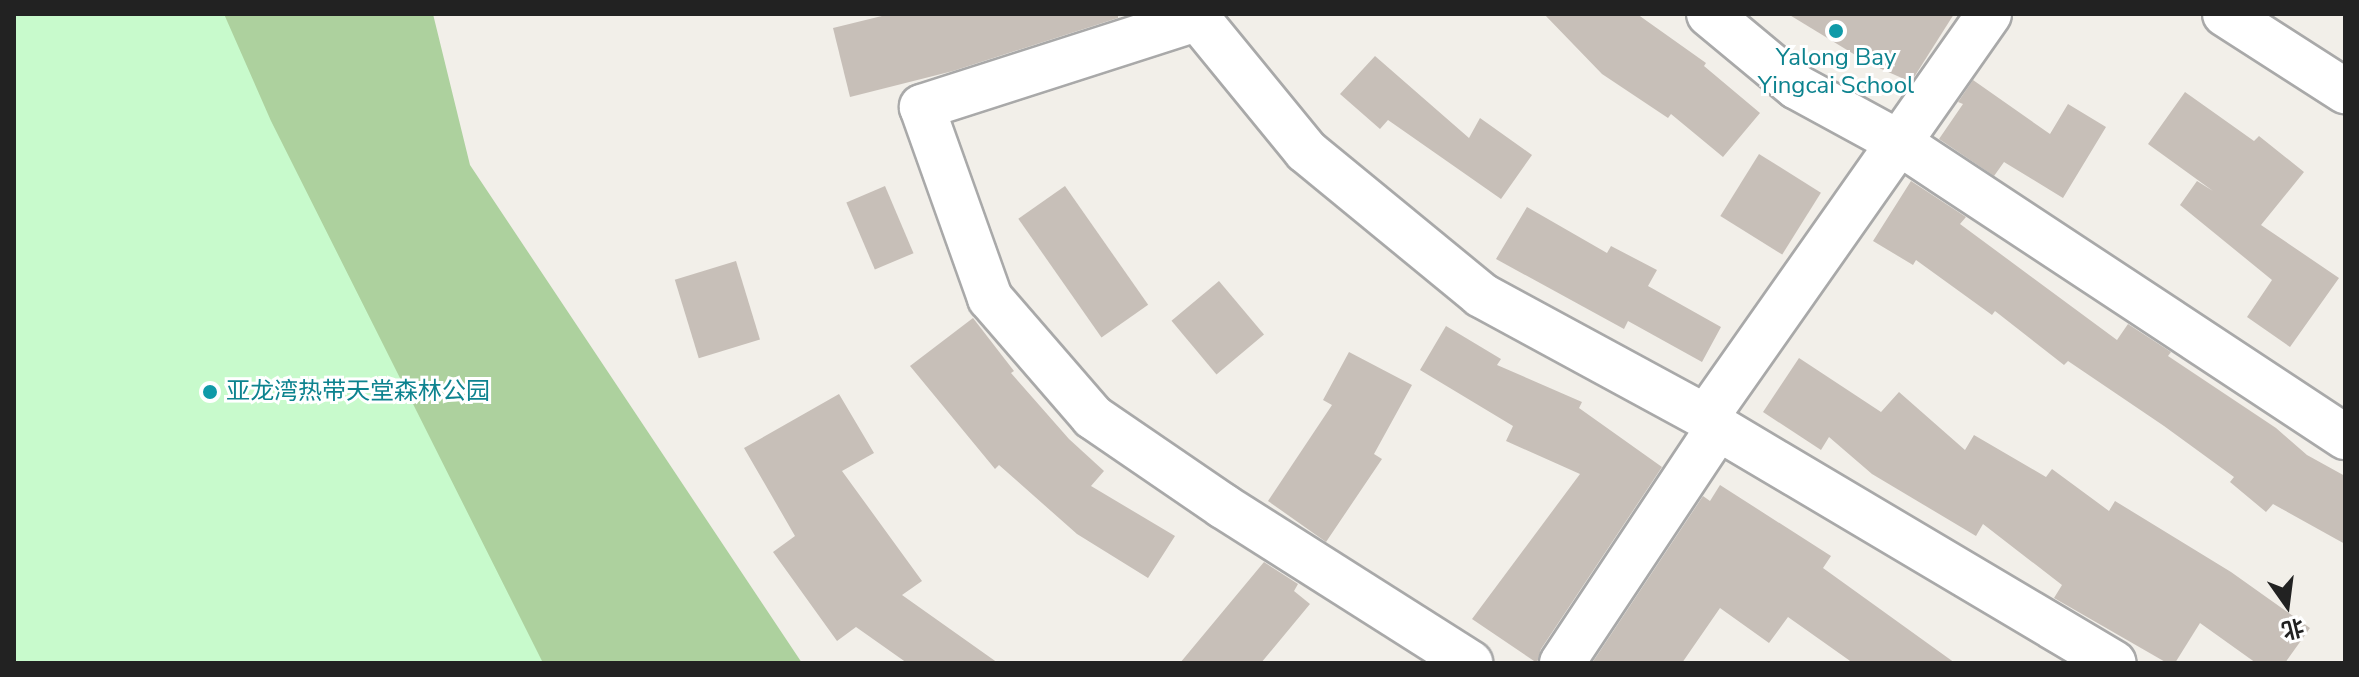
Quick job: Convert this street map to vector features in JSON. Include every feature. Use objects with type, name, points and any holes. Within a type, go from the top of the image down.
[{"type":"street","points":[[1709,14],[1797,87],[1898,142],[2345,437]]},
{"type":"street","points":[[1562,663],[1712,422],[1898,142],[1989,14]]},
{"type":"street","points":[[2225,14],[2345,91]]},
{"type":"street","points":[[1470,663],[1223,506],[1093,417],[990,298],[922,107],[1195,16],[1306,151],[1469,286],[1712,422],[2114,663]]},
{"type":"green space","name":"亚龙湾热带天堂森林公园","points":[[14,14],[433,14],[470,165],[802,663],[14,663]]},
{"type":"green space","name":"亚龙湾热带天堂森林公园","points":[[14,14],[224,14],[271,121],[543,663],[14,663]]},
{"type":"building","points":[[890,14],[1118,14],[1118,18],[953,71],[850,97],[833,28]]},
{"type":"building","points":[[1544,14],[1637,14],[1706,63],[1704,66],[1760,113],[1723,157],[1671,114],[1668,118],[1602,74]]},
{"type":"building","points":[[1788,14],[1954,14],[1911,82],[1870,64]]},
{"type":"building","points":[[1375,56],[1469,138],[1480,118],[1532,155],[1501,199],[1388,120],[1380,129],[1340,94]]},
{"type":"building","points":[[1973,80],[2050,134],[2068,104],[2106,127],[2063,198],[2004,162],[1994,176],[1939,139],[1963,104],[1958,102]]},
{"type":"building","points":[[2185,92],[2254,141],[2259,136],[2304,172],[2261,225],[2339,278],[2290,347],[2247,317],[2272,280],[2180,205],[2197,181],[2213,191],[2148,144]]},
{"type":"building","points":[[1759,154],[1821,193],[1782,255],[1720,216]]},
{"type":"building","points":[[1911,181],[1966,217],[1960,224],[2117,340],[2128,324],[2171,352],[2168,356],[2276,428],[2307,455],[2345,476],[2345,544],[2273,504],[2266,512],[2230,482],[2234,477],[2164,426],[2068,361],[2064,365],[1995,311],[1992,315],[1916,260],[1913,265],[1873,241]]},
{"type":"building","points":[[885,186],[914,253],[875,270],[846,202]]},
{"type":"building","points":[[1065,186],[1148,305],[1101,337],[1018,219]]},
{"type":"building","points":[[1527,207],[1607,253],[1611,246],[1657,270],[1648,286],[1721,327],[1702,362],[1628,321],[1624,329],[1496,259]]},
{"type":"building","points":[[736,261],[760,339],[699,358],[675,280]]},
{"type":"building","points":[[1219,281],[1264,335],[1217,374],[1172,321]]},
{"type":"building","points":[[973,318],[1014,371],[1011,373],[1069,439],[1104,471],[1091,486],[1175,536],[1148,578],[1077,534],[999,465],[995,469],[910,366]]},
{"type":"building","points":[[1446,326],[1501,359],[1497,365],[1582,402],[1579,408],[1662,467],[1541,649],[1537,663],[1472,619],[1580,474],[1506,441],[1513,426],[1420,370]]},
{"type":"building","points":[[1349,352],[1412,385],[1374,454],[1382,459],[1326,542],[1268,501],[1332,405],[1323,400]]},
{"type":"building","points":[[1799,358],[1881,412],[1899,392],[1965,450],[1974,435],[2046,477],[2052,469],[2109,511],[2115,501],[2231,572],[2310,628],[2285,663],[2256,663],[2200,623],[2175,663],[2167,663],[2054,598],[2062,585],[1983,524],[1976,536],[1872,474],[1829,437],[1821,450],[1763,412]]},
{"type":"building","points":[[839,394],[874,453],[842,471],[922,581],[902,595],[998,663],[907,663],[856,627],[837,641],[773,552],[795,536],[744,448]]},
{"type":"building","points":[[1720,485],[1831,556],[1823,568],[1955,663],[1853,663],[1788,617],[1769,643],[1720,608],[1682,663],[1592,663],[1703,496],[1710,501]]},
{"type":"building","points":[[1264,562],[1298,584],[1294,591],[1310,604],[1261,663],[1180,663]]},
{"type":"place","name":"Yalong Bay Yingcai School","points":[[1836,31]]},
{"type":"place","name":"亚龙湾热带天堂森林公园","points":[[210,392]]}]
